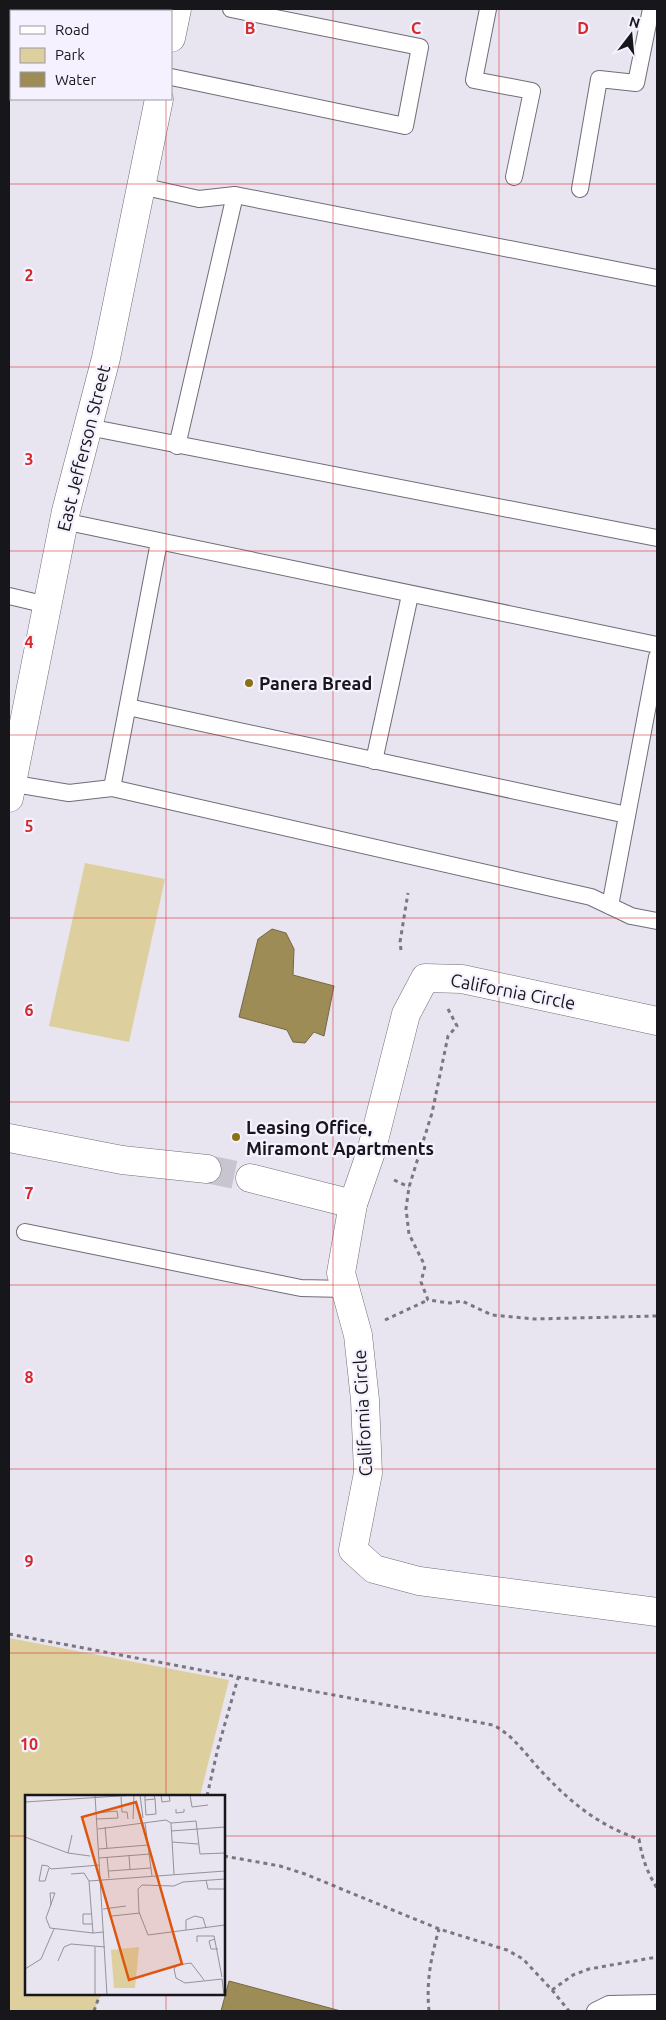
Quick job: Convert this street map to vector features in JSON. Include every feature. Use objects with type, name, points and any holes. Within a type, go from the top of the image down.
[{"type":"street","points":[[172,33],[177,9]]},
{"type":"street","name":"East Jefferson Street","points":[[10,788],[63,521],[106,358],[159,100]]},
{"type":"street","name":"California Circle","points":[[657,1021],[462,978],[425,978],[406,1014],[371,1152],[353,1204],[341,1273],[358,1335],[365,1400],[368,1473],[353,1550],[374,1569],[418,1581],[657,1612]]},
{"type":"street","points":[[9,1138],[122,1160],[207,1169]]},
{"type":"street","points":[[250,1178],[353,1204]]},
{"type":"lane","points":[[172,77],[405,126],[420,47],[231,9]]},
{"type":"lane","points":[[488,9],[474,80],[532,91],[514,177]]},
{"type":"lane","points":[[580,189],[599,79],[636,83],[651,9]]},
{"type":"lane","points":[[141,186],[199,199],[235,195],[657,278]]},
{"type":"lane","points":[[177,446],[235,195]]},
{"type":"lane","points":[[88,427],[177,446],[657,538]]},
{"type":"lane","points":[[63,521],[410,595],[657,645]]},
{"type":"lane","points":[[112,788],[159,542]]},
{"type":"lane","points":[[374,761],[410,595]]},
{"type":"lane","points":[[9,596],[47,605]]},
{"type":"lane","points":[[610,906],[657,657]]},
{"type":"lane","points":[[128,707],[627,815]]},
{"type":"lane","points":[[10,788],[69,793],[112,788],[592,897],[631,916],[657,921]]},
{"type":"lane","points":[[25,1232],[301,1288],[345,1289]]},
{"type":"lane","points":[[595,2011],[609,2004],[657,2003]]},
{"type":"path","points":[[401,950],[400,942],[408,893]]},
{"type":"path","points":[[428,1300],[421,1282],[425,1266],[410,1234],[406,1209],[409,1188],[432,1113],[448,1036],[457,1026],[446,1006]]},
{"type":"path","points":[[392,1180],[409,1188]]},
{"type":"path","points":[[358,1335],[398,1312],[428,1300],[450,1303],[462,1301],[492,1315],[534,1319],[657,1316]]},
{"type":"path","points":[[9,1634],[238,1678],[479,1721],[499,1728],[505,1731],[546,1776],[596,1821],[617,1832],[639,1839],[641,1854],[648,1875],[657,1888]]},
{"type":"path","points":[[207,1795],[218,1748],[238,1678]]},
{"type":"path","points":[[225,1856],[280,1866],[305,1874],[439,1929],[507,1950],[523,1959],[570,2011]]},
{"type":"path","points":[[429,2011],[427,1989],[432,1953],[439,1929]]},
{"type":"path","points":[[552,1990],[573,1974],[589,1969],[657,1958]]},
{"type":"path","points":[[94,2011],[100,1995]]},
{"type":"green space","points":[[85,863],[165,879],[129,1042],[49,1026]]},
{"type":"green space","points":[[9,1638],[229,1680],[200,1795],[25,1795],[25,1995],[101,1995],[94,2011],[9,2011]]},
{"type":"water","points":[[272,929],[286,933],[294,949],[293,975],[334,986],[324,1036],[314,1032],[305,1043],[293,1042],[287,1030],[239,1017],[258,939]]},
{"type":"water","points":[[229,1981],[341,2011],[221,2011]]},
{"type":"tunnel","points":[[207,1169],[250,1178]]},
{"type":"place","name":"Panera Bread","points":[[249,683]]},
{"type":"place","name":"Leasing Office, Miramont Apartments","points":[[236,1137]]}]
